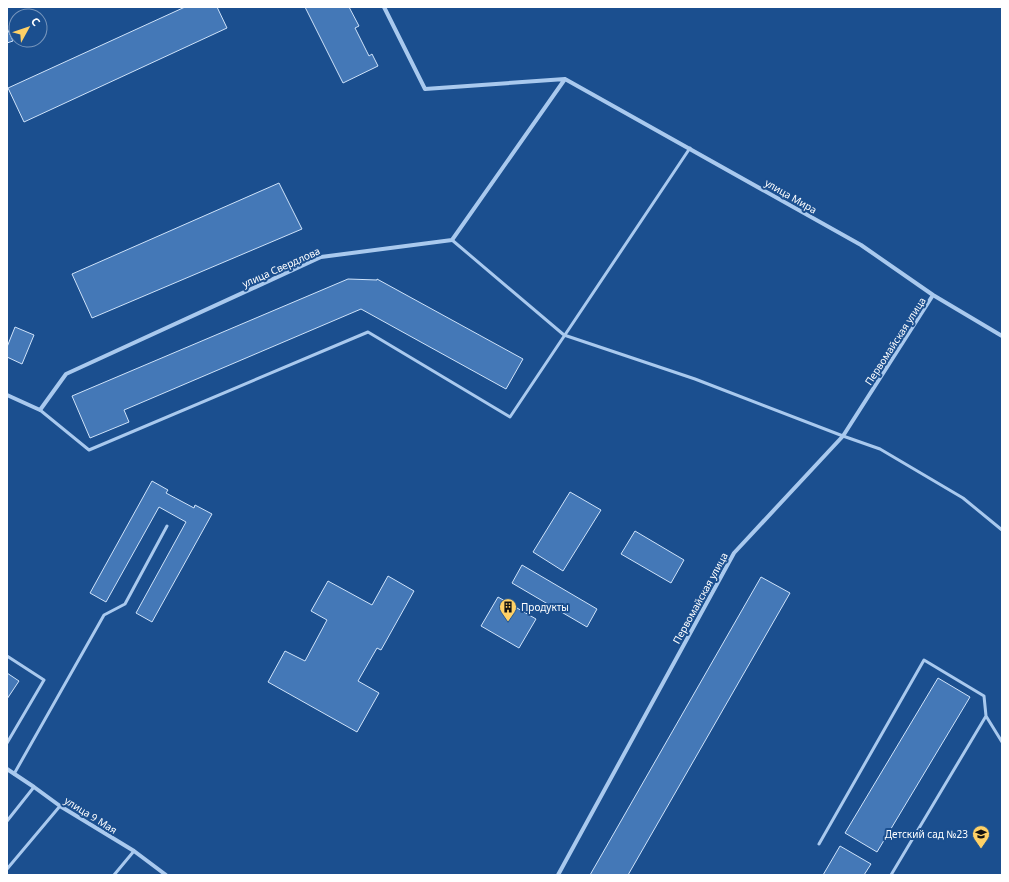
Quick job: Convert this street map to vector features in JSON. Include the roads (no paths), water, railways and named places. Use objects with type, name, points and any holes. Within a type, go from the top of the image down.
[{"type":"street","points":[[384,7],[425,89],[565,79]]},
{"type":"street","points":[[452,240],[565,79]]},
{"type":"street","name":"улица Мира","points":[[565,79],[861,245],[933,295],[1002,336]]},
{"type":"street","name":"улица Свердлова","points":[[40,410],[66,374],[321,257],[452,240]]},
{"type":"street","name":"Первомайская улица","points":[[558,875],[734,553],[843,436],[933,295]]},
{"type":"street","points":[[7,395],[40,410]]},
{"type":"street","name":"улица 9 Мая","points":[[7,770],[60,806],[134,852],[166,875]]},
{"type":"lane","points":[[40,410],[89,450],[368,332],[510,417],[690,148]]},
{"type":"lane","points":[[452,240],[564,335],[695,379],[880,449],[963,498],[1002,530]]},
{"type":"lane","points":[[14,774],[104,615],[125,604],[167,526]]},
{"type":"lane","points":[[7,656],[44,680],[7,743]]},
{"type":"lane","points":[[819,844],[924,660],[984,696],[986,716],[1002,742]]},
{"type":"lane","points":[[891,875],[986,716]]},
{"type":"lane","points":[[7,821],[34,787]]},
{"type":"lane","points":[[7,869],[60,806]]},
{"type":"lane","points":[[114,875],[134,852]]},
{"type":"place","name":"Продукты","points":[[508,622]]},
{"type":"place","name":"Детский сад №23","points":[[981,849]]}]
